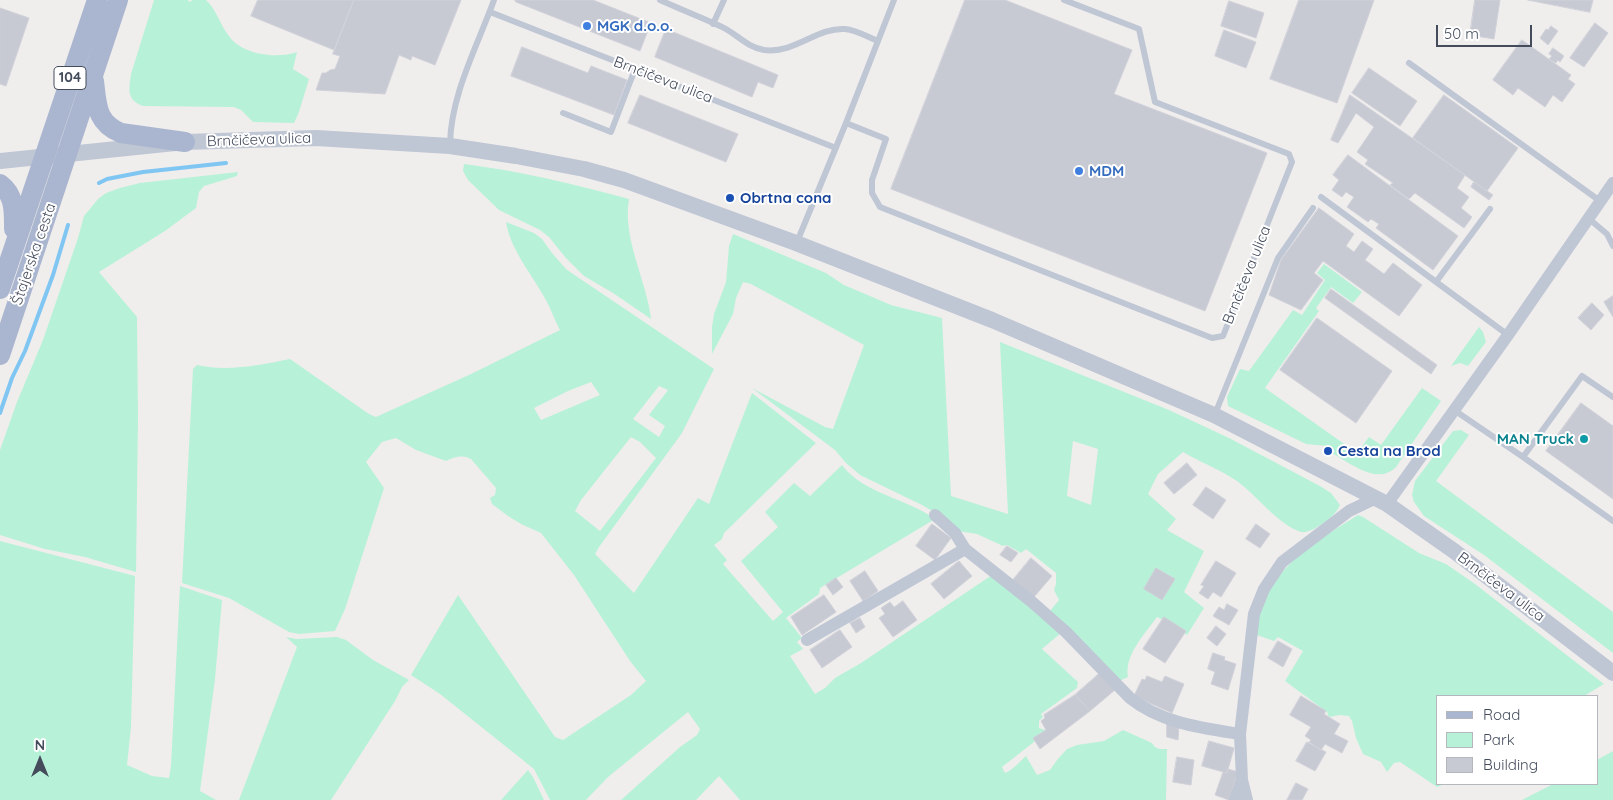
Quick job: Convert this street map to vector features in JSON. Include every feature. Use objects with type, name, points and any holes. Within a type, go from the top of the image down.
[{"type":"main road","name":"Štajerska cesta","points":[[0,289],[97,0]]},
{"type":"main road","name":"Štajerska cesta","points":[[0,355],[118,0]]},
{"type":"main road","points":[[93,77],[99,112],[105,123],[113,129],[185,142]]},
{"type":"main road","points":[[0,184],[7,189],[12,200],[15,243]]},
{"type":"street","name":"Brnčičeva ulica","points":[[68,154],[185,142],[316,138],[450,146],[584,169],[624,180],[796,243],[1000,324],[1214,415],[1381,501],[1454,551],[1613,673]]},
{"type":"street","points":[[0,161],[68,154]]},
{"type":"street","points":[[1246,800],[1242,780],[1240,734],[1254,614],[1264,589],[1282,562],[1349,511],[1381,501],[1454,410],[1613,183]]},
{"type":"street","points":[[935,515],[955,532],[965,549],[1060,626],[1140,707],[1188,725],[1240,734]]},
{"type":"street","points":[[807,640],[965,549]]},
{"type":"street","points":[[1235,800],[1242,780]]},
{"type":"lane","points":[[450,146],[450,131],[459,92],[494,0]]},
{"type":"lane","points":[[660,0],[722,27],[739,40],[762,50],[792,47],[830,30],[846,29],[878,41]]},
{"type":"lane","points":[[713,24],[724,0]]},
{"type":"lane","points":[[796,243],[836,148],[894,0]]},
{"type":"lane","name":"Brnčičeva ulica","points":[[846,123],[886,139],[872,180],[872,193],[880,207],[1212,338],[1223,336],[1292,162],[1290,154],[1155,102],[1139,28],[1064,0]]},
{"type":"lane","name":"Brnčičeva ulica","points":[[490,12],[836,148]]},
{"type":"lane","points":[[1408,63],[1600,201]]},
{"type":"lane","points":[[563,113],[611,132],[636,70]]},
{"type":"lane","points":[[1321,197],[1508,335]]},
{"type":"lane","points":[[1214,415],[1278,258],[1313,208]]},
{"type":"lane","points":[[1436,282],[1490,209]]},
{"type":"lane","points":[[1588,218],[1600,226],[1607,234],[1613,246]]},
{"type":"lane","points":[[1523,457],[1582,376],[1613,398]]},
{"type":"lane","points":[[1454,410],[1613,521]]},
{"type":"green space","points":[[154,0],[188,0],[189,2],[193,0],[206,0],[213,8],[229,36],[242,48],[270,55],[297,52],[293,69],[309,79],[294,123],[253,122],[241,110],[234,107],[143,106],[134,101],[129,89],[131,74]]},
{"type":"green space","points":[[464,164],[547,178],[629,199],[629,229],[651,319],[584,276],[549,237],[540,230],[499,210],[468,180],[463,171]]},
{"type":"green space","points":[[238,172],[237,176],[204,186],[199,192],[196,208],[165,231],[99,272],[137,317],[136,572],[85,557],[45,549],[0,535],[0,450],[17,402],[43,340],[84,216],[98,199],[106,193],[120,188],[140,183]]},
{"type":"green space","points":[[506,222],[534,233],[542,239],[566,269],[714,369],[682,433],[595,554],[634,593],[698,498],[709,504],[752,393],[816,443],[714,545],[727,560],[723,564],[773,621],[783,612],[741,561],[778,527],[765,512],[794,483],[810,496],[842,465],[862,483],[935,519],[820,588],[819,594],[786,618],[802,638],[797,642],[803,649],[790,656],[815,694],[825,688],[835,678],[861,663],[992,575],[1062,632],[1042,649],[1078,682],[1077,688],[1041,714],[1043,717],[1039,721],[1039,728],[1048,731],[1002,767],[1005,773],[1026,756],[1037,775],[1050,770],[1067,749],[1077,745],[1104,741],[1123,730],[1152,743],[1157,748],[1167,749],[1166,800],[740,800],[719,776],[696,800],[621,800],[680,747],[697,735],[700,729],[688,712],[608,777],[586,800],[550,800],[534,769],[440,694],[411,675],[458,595],[555,737],[563,740],[631,695],[646,681],[630,661],[574,575],[541,533],[521,524],[492,504],[490,498],[495,495],[496,488],[471,459],[458,457],[446,461],[416,450],[396,438],[382,442],[366,462],[384,488],[345,609],[335,631],[299,634],[289,632],[229,598],[182,583],[193,369],[197,365],[232,368],[290,359],[376,417],[471,374],[560,330],[545,299],[521,260],[508,232]],"holes":[[[591,382],[600,395],[541,420],[534,408]],[[659,386],[668,390],[649,415],[665,426],[659,437],[633,419]],[[631,437],[640,442],[656,458],[600,531],[575,511],[581,500]]]},
{"type":"green space","points":[[733,234],[826,273],[844,285],[891,305],[942,318],[951,496],[1008,514],[1000,342],[1169,410],[1229,438],[1320,486],[1331,493],[1340,505],[1335,513],[1325,522],[1312,530],[1301,532],[1293,529],[1276,517],[1237,481],[1183,452],[1158,474],[1148,494],[1176,519],[1167,530],[1204,551],[1184,592],[1204,608],[1187,635],[1157,617],[1132,653],[1129,661],[1128,677],[1119,681],[1049,612],[1059,600],[1054,590],[1056,573],[1026,549],[1021,553],[1007,545],[1003,546],[977,534],[958,531],[939,515],[922,505],[860,475],[835,450],[752,388],[825,427],[833,429],[864,345],[751,284],[743,282],[736,298],[733,314],[712,354],[714,314],[726,282],[729,246]],"holes":[[[1073,441],[1098,449],[1091,505],[1067,496]]]},
{"type":"green space","points":[[1324,264],[1362,292],[1353,303],[1331,287],[1316,308],[1319,311],[1265,388],[1357,453],[1369,437],[1381,445],[1422,388],[1441,401],[1396,467],[1389,472],[1373,474],[1364,471],[1332,453],[1334,450],[1327,446],[1306,444],[1228,406],[1227,397],[1240,369],[1249,371],[1293,310],[1302,315],[1325,280],[1317,273]]},
{"type":"green space","points":[[1479,327],[1483,332],[1486,342],[1468,366],[1460,363],[1451,366]]},
{"type":"green space","points":[[1461,430],[1469,435],[1436,481],[1613,612],[1613,653],[1484,555],[1424,516],[1414,502],[1412,495],[1415,481],[1453,431]]},
{"type":"green space","points":[[1358,515],[1363,517],[1419,553],[1446,564],[1475,584],[1604,684],[1586,695],[1436,695],[1436,785],[1442,785],[1437,787],[1400,762],[1394,763],[1387,772],[1381,762],[1363,754],[1349,716],[1329,717],[1327,712],[1285,681],[1303,651],[1278,637],[1274,641],[1257,635],[1258,617],[1267,595],[1276,581],[1299,555]]},
{"type":"green space","points":[[0,541],[135,576],[131,727],[127,765],[152,776],[169,778],[171,766],[180,586],[222,600],[215,679],[200,791],[216,800],[0,800]]},
{"type":"green space","points":[[286,637],[296,639],[337,637],[346,640],[373,660],[409,680],[402,687],[395,701],[331,800],[239,800],[297,647]]},
{"type":"green space","points":[[1613,751],[1613,800],[1522,800],[1551,785],[1598,785],[1598,759]]},
{"type":"green space","points":[[528,770],[544,800],[501,800]]},
{"type":"building","points":[[258,0],[354,0],[334,50],[251,16]]},
{"type":"building","points":[[354,0],[461,0],[435,65],[412,56],[411,60],[399,55],[385,94],[316,90],[322,73],[335,69],[340,56],[333,54]]},
{"type":"building","points":[[515,0],[593,0],[651,23],[640,51]]},
{"type":"building","name":"MDM","points":[[965,0],[1005,0],[1132,50],[1114,94],[1267,153],[1205,311],[891,189]]},
{"type":"building","points":[[1299,0],[1374,0],[1337,103],[1270,79]]},
{"type":"building","points":[[1475,0],[1500,0],[1494,39],[1470,35]]},
{"type":"building","points":[[1528,0],[1593,0],[1590,12]]},
{"type":"building","points":[[1229,1],[1264,13],[1256,38],[1221,26]]},
{"type":"building","points":[[0,8],[29,18],[6,86],[0,84]]},
{"type":"building","points":[[1595,23],[1608,33],[1584,67],[1570,58]]},
{"type":"building","points":[[1551,26],[1558,31],[1548,45],[1540,38],[1546,29],[1548,30]]},
{"type":"building","points":[[666,29],[778,75],[773,88],[758,82],[752,97],[655,57]]},
{"type":"building","points":[[1224,30],[1256,42],[1246,68],[1215,56]]},
{"type":"building","points":[[1522,40],[1571,75],[1568,79],[1575,84],[1562,102],[1553,95],[1545,107],[1518,88],[1513,95],[1493,80]]},
{"type":"building","points":[[522,47],[588,73],[591,66],[627,80],[614,115],[511,76]]},
{"type":"building","points":[[1553,48],[1564,56],[1560,62],[1558,60],[1556,63],[1549,59],[1552,56],[1549,54]]},
{"type":"building","points":[[1369,68],[1417,101],[1400,126],[1352,93]]},
{"type":"building","points":[[640,95],[738,134],[726,162],[628,123]]},
{"type":"building","points":[[1350,95],[1465,175],[1457,188],[1469,197],[1461,208],[1472,217],[1464,228],[1415,193],[1409,199],[1390,185],[1393,183],[1365,164],[1368,160],[1357,152],[1374,127],[1356,113],[1338,143],[1331,140]]},
{"type":"building","points":[[1444,95],[1518,148],[1487,191],[1413,138]]},
{"type":"building","points":[[1348,155],[1458,236],[1433,270],[1376,228],[1379,224],[1371,219],[1368,222],[1347,207],[1354,197],[1346,192],[1342,197],[1332,190],[1339,180],[1333,175]]},
{"type":"building","points":[[1474,182],[1493,195],[1489,200],[1471,187]]},
{"type":"building","points":[[1319,208],[1354,234],[1346,246],[1354,252],[1362,241],[1373,249],[1365,260],[1384,274],[1393,263],[1422,285],[1399,316],[1323,261],[1314,273],[1323,280],[1301,310],[1269,295],[1281,260]]},
{"type":"building","points":[[1331,289],[1437,365],[1431,374],[1325,298]]},
{"type":"building","points":[[1613,296],[1613,317],[1604,302]]},
{"type":"building","points":[[1592,303],[1604,315],[1591,330],[1578,318]]},
{"type":"building","points":[[1317,318],[1392,371],[1356,423],[1280,370]]},
{"type":"building","name":"MAN Truck","points":[[1581,403],[1613,426],[1613,499],[1546,451]]},
{"type":"building","points":[[1187,463],[1197,475],[1174,494],[1164,483]]},
{"type":"building","points":[[1206,487],[1226,500],[1213,519],[1193,505]]},
{"type":"building","points":[[932,524],[951,538],[935,560],[916,546]]},
{"type":"building","points":[[1256,524],[1270,534],[1260,548],[1246,539]]},
{"type":"building","points":[[1007,546],[1018,553],[1011,562],[1000,555]]},
{"type":"building","points":[[1031,558],[1052,576],[1034,597],[1013,580]]},
{"type":"building","points":[[959,561],[972,576],[944,599],[931,584]]},
{"type":"building","points":[[1216,561],[1236,573],[1221,597],[1213,592],[1208,599],[1199,593],[1204,586],[1201,585]]},
{"type":"building","points":[[1156,568],[1175,579],[1162,600],[1144,589]]},
{"type":"building","points":[[865,571],[878,591],[863,601],[850,581]]},
{"type":"building","points":[[836,578],[843,587],[833,595],[826,585]]},
{"type":"building","points":[[824,595],[836,612],[802,635],[791,617]]},
{"type":"building","points":[[903,601],[917,620],[893,637],[879,618],[885,614],[881,608],[890,602],[894,607]]},
{"type":"building","points":[[1227,604],[1238,610],[1229,625],[1213,616],[1219,607],[1224,610]]},
{"type":"building","points":[[1164,617],[1186,631],[1165,663],[1143,649]]},
{"type":"building","points":[[860,618],[865,627],[856,633],[850,623]]},
{"type":"building","points":[[1216,626],[1226,634],[1217,646],[1207,638]]},
{"type":"building","points":[[840,630],[852,647],[822,668],[810,650]]},
{"type":"building","points":[[1278,641],[1292,649],[1283,667],[1268,658]]},
{"type":"building","points":[[1213,653],[1225,657],[1224,660],[1236,664],[1228,690],[1211,684],[1215,672],[1208,669]]},
{"type":"building","points":[[1101,672],[1116,689],[1090,711],[1075,695]]},
{"type":"building","points":[[1147,676],[1162,682],[1165,676],[1184,684],[1172,713],[1134,696],[1142,679],[1145,680]]},
{"type":"building","points":[[1075,695],[1090,711],[1040,749],[1033,738],[1046,730],[1041,721],[1045,718],[1044,715]]},
{"type":"building","points":[[1301,696],[1326,711],[1324,714],[1340,724],[1334,734],[1348,741],[1342,753],[1325,744],[1321,750],[1309,742],[1311,740],[1305,736],[1311,727],[1290,715]]},
{"type":"building","points":[[1167,723],[1179,726],[1178,740],[1167,737]]},
{"type":"building","points":[[1209,741],[1234,748],[1227,773],[1202,766]]},
{"type":"building","points":[[1307,742],[1326,752],[1315,771],[1296,761]]},
{"type":"building","points":[[1177,757],[1194,760],[1191,785],[1173,782]]},
{"type":"building","points":[[1228,769],[1238,772],[1229,800],[1215,795],[1223,772],[1227,773]]},
{"type":"building","points":[[1296,783],[1308,789],[1302,800],[1287,800]]},
{"type":"waterway","points":[[99,183],[107,179],[143,172],[226,163]]},
{"type":"waterway","points":[[0,413],[53,275],[68,225]]},
{"type":"place","name":"MGK d.o.o.","points":[[587,26]]},
{"type":"place","name":"MDM","points":[[1079,171]]},
{"type":"place","name":"Obrtna cona","points":[[730,198]]},
{"type":"place","name":"MAN Truck","points":[[1584,439]]},
{"type":"place","name":"Cesta na Brod","points":[[1328,451]]}]
